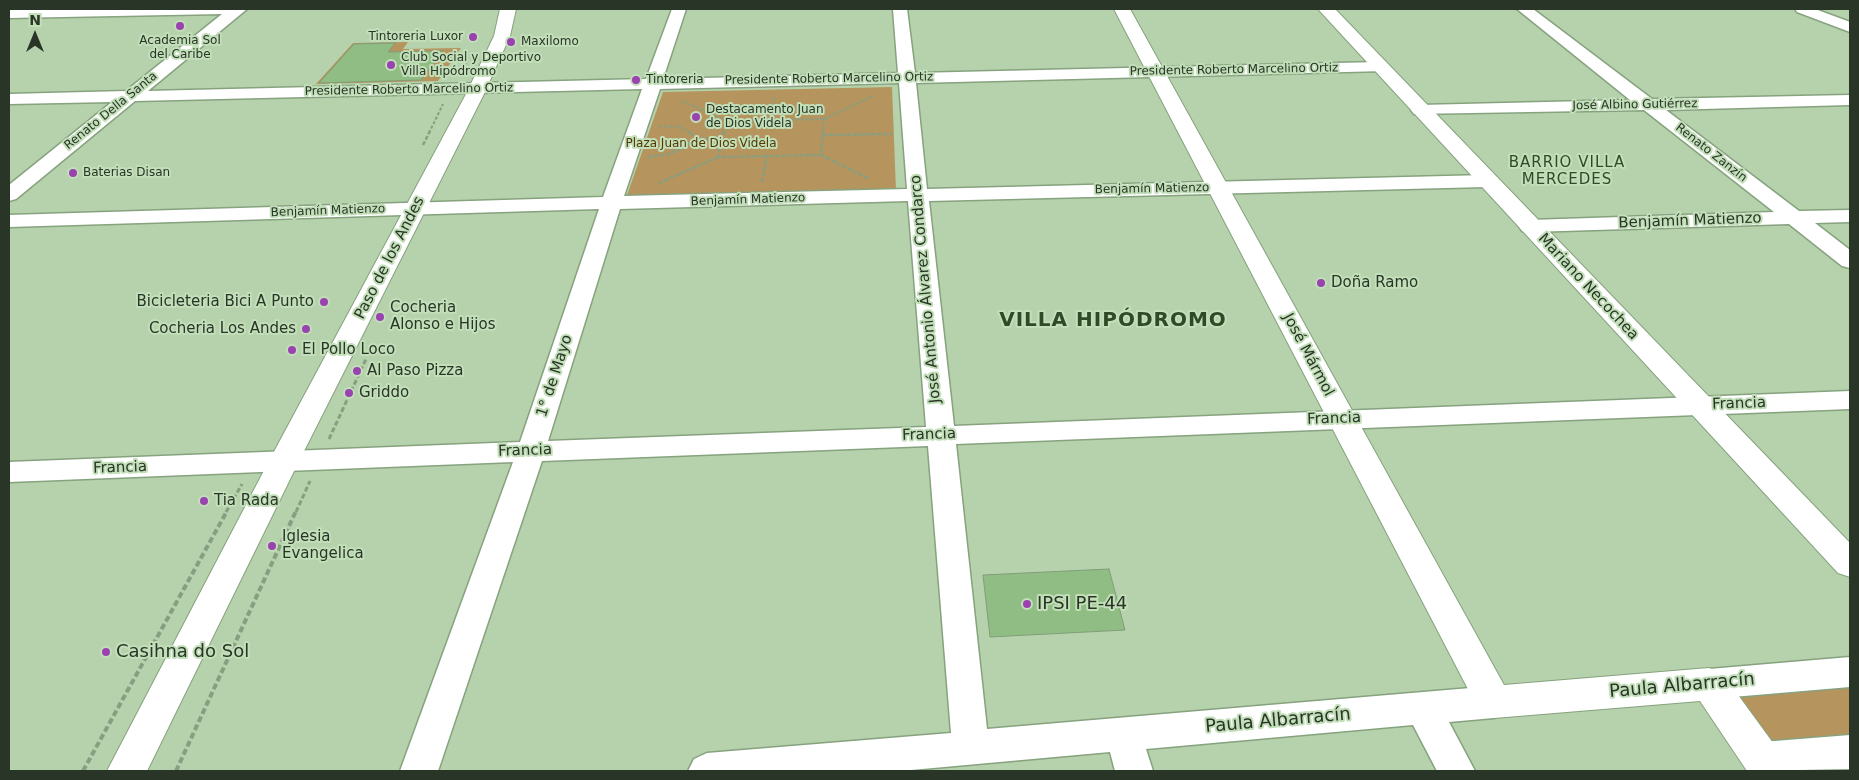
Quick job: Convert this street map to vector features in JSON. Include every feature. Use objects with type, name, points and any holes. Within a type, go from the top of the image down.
[{"type":"street","points":[[11,12],[238,9]]},
{"type":"street","name":"Renato Della Santa","points":[[9,195],[238,9]]},
{"type":"street","name":"Paso de los Andes","points":[[127,771],[269,461],[416,208],[478,88],[502,36],[508,9]]},
{"type":"street","name":"1° de Mayo","points":[[419,771],[531,451],[611,204],[679,9]]},
{"type":"street","name":"José Antonio Álvarez Condarco","points":[[900,9],[970,748]]},
{"type":"street","name":"José Mármol","points":[[1122,9],[1494,702]]},
{"type":"street","name":"Mariano Necochea","points":[[1326,9],[1486,181],[1850,564]]},
{"type":"street","name":"Renato Zanzín","points":[[1524,9],[1850,261]]},
{"type":"street","points":[[1802,9],[1850,28]]},
{"type":"street","name":"Presidente Roberto Marcelino Ortiz","points":[[9,99],[1379,67]]},
{"type":"street","points":[[1842,100],[1850,110]]},
{"type":"street","name":"José Albino Gutiérrez","points":[[1420,110],[1842,100]]},
{"type":"street","name":"Benjamín Matienzo","points":[[9,221],[416,208],[1486,181]]},
{"type":"street","name":"Benjamín Matienzo","points":[[1530,226],[1850,216]]},
{"type":"street","name":"Francia","points":[[9,472],[1850,400]]},
{"type":"street","name":"Paula Albarracín","points":[[706,771],[817,766],[970,748],[1123,734],[1850,672]]},
{"type":"street","points":[[1709,684],[1766,765],[1850,752]]},
{"type":"street","points":[[1423,708],[1456,771]]},
{"type":"street","points":[[1123,734],[1134,771]]},
{"type":"path","points":[[422,149],[451,89],[470,57]]},
{"type":"path","points":[[771,120],[777,80]]},
{"type":"path","points":[[679,99],[726,121],[824,119],[875,95]]},
{"type":"path","points":[[822,155],[824,119]]},
{"type":"path","points":[[718,157],[726,121]]},
{"type":"path","points":[[651,125],[680,127],[691,132],[694,139]]},
{"type":"path","points":[[823,135],[912,134]]},
{"type":"path","points":[[640,158],[665,155],[684,148],[694,139],[723,138]]},
{"type":"path","points":[[651,187],[718,157],[822,155],[871,179]]},
{"type":"path","points":[[758,200],[767,156]]},
{"type":"path","points":[[176,771],[369,351]]},
{"type":"path","points":[[83,771],[269,461]]},
{"type":"green space","name":"Club Social y Deportivo Villa Hipódromo","points":[[408,42],[403,49],[461,48],[438,81],[316,84],[353,43]]},
{"type":"green space","name":"Plaza Juan de Dios Videla","points":[[892,87],[896,191],[626,198],[663,92]]},
{"type":"green space","points":[[1850,687],[1850,734],[1771,742],[1736,695]]},
{"type":"building","name":"Club Social y Deportivo Villa Hipódromo","points":[[395,43],[388,52],[443,51],[421,80],[319,83],[354,44]]},
{"type":"building","name":"IPSI PE-44","points":[[1109,569],[1125,630],[990,637],[983,575]]},
{"type":"place","name":"Academia Sol del Caribe","points":[[180,26]]},
{"type":"place","name":"Tintoreria Luxor","points":[[473,37]]},
{"type":"place","name":"Maxilomo","points":[[511,42]]},
{"type":"place","name":"Club Social y Deportivo Villa Hipódromo","points":[[391,65]]},
{"type":"place","name":"Tintoreria","points":[[636,80]]},
{"type":"place","name":"Destacamento Juan de Dios Videla","points":[[696,117]]},
{"type":"place","name":"Baterias Disan","points":[[73,173]]},
{"type":"place","name":"Doña Ramo","points":[[1321,283]]},
{"type":"place","name":"Bicicleteria Bici A Punto","points":[[324,302]]},
{"type":"place","name":"Cocheria Alonso e Hijos","points":[[380,317]]},
{"type":"place","name":"Cocheria Los Andes","points":[[306,329]]},
{"type":"place","name":"El Pollo Loco","points":[[292,350]]},
{"type":"place","name":"Al Paso Pizza","points":[[357,371]]},
{"type":"place","name":"Griddo","points":[[349,393]]},
{"type":"place","name":"Tia Rada","points":[[204,501]]},
{"type":"place","name":"Iglesia Evangelica","points":[[272,546]]},
{"type":"place","name":"IPSI PE-44","points":[[1027,604]]},
{"type":"place","name":"Casihna do Sol","points":[[106,652]]},
{"type":"district","name":"BARRIO VILLA MERCEDES","points":[[1567,172]]},
{"type":"district","name":"VILLA HIPÓDROMO","points":[[1113,321]]}]
